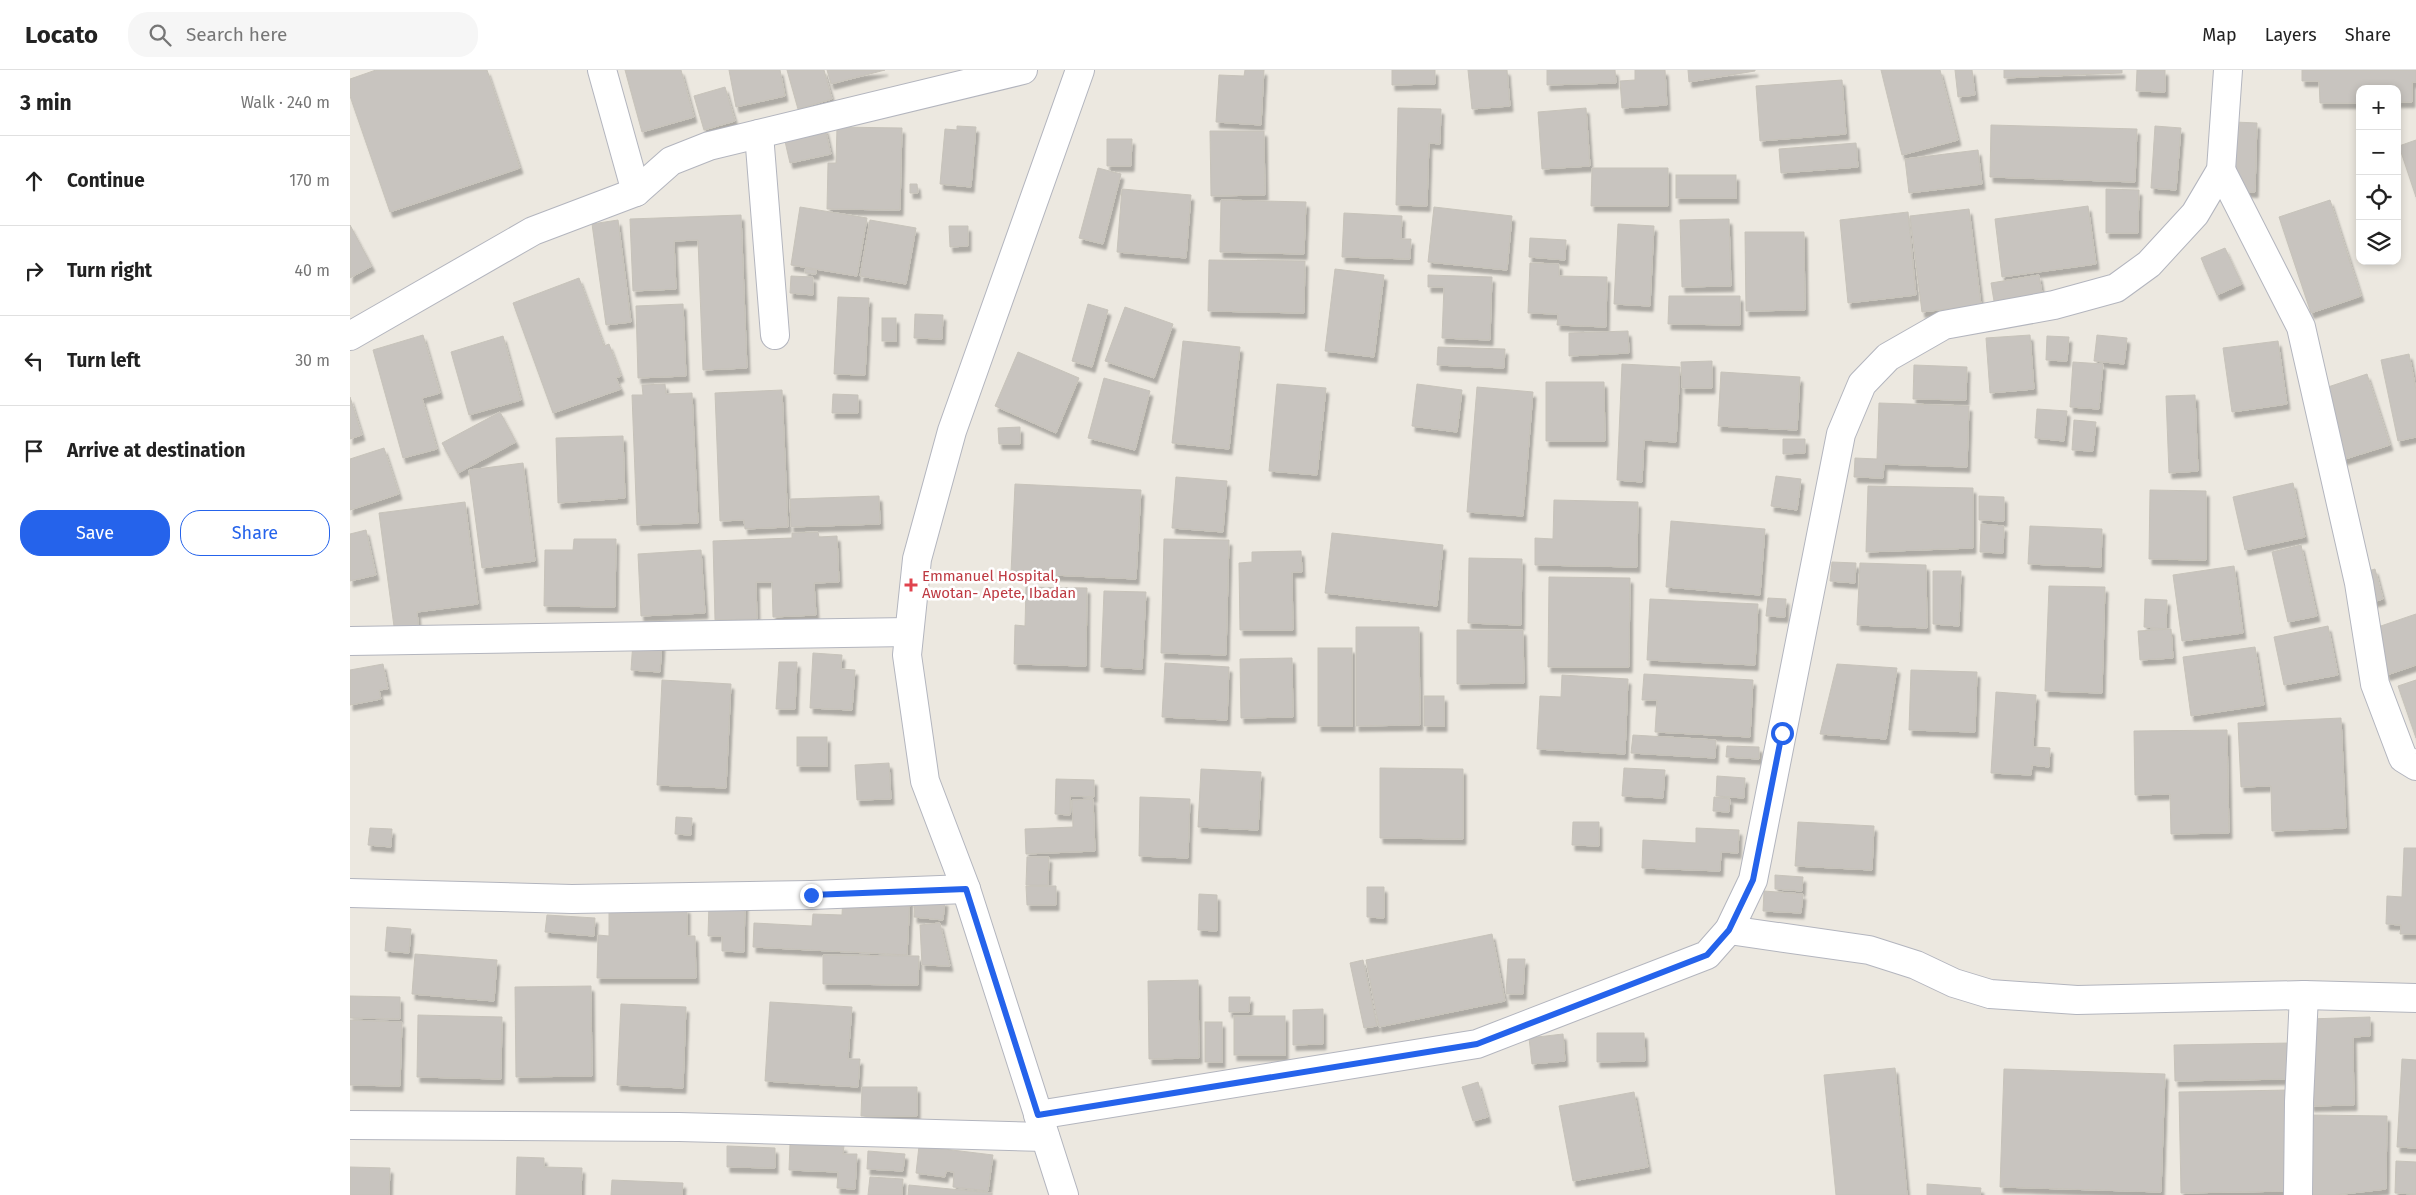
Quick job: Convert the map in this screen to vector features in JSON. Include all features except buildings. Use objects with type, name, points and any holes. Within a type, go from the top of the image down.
[{"type":"street","points":[[602,70],[636,192]]},
{"type":"street","points":[[350,336],[532,231],[636,192],[671,161],[710,146],[1023,70]]},
{"type":"street","points":[[1064,1195],[966,889],[925,781],[907,655],[917,559],[952,431],[1080,70]]},
{"type":"street","points":[[350,1125],[680,1127],[1042,1126],[1477,1044],[1707,955],[1729,930],[1753,880],[1841,434],[1862,384],[1888,357],[1944,325],[2054,305],[2116,288],[2149,264],[2195,214],[2221,170],[2228,70]]},
{"type":"street","points":[[759,134],[775,335]]},
{"type":"street","points":[[2221,170],[2301,328],[2355,565],[2375,684],[2403,758],[2416,766]]},
{"type":"street","points":[[350,641],[909,632]]},
{"type":"street","points":[[350,893],[572,899],[811,895],[966,889]]},
{"type":"street","points":[[1729,930],[1869,950],[1916,964],[1954,982],[1990,994],[2077,1000],[2304,995],[2416,998]]},
{"type":"street","points":[[2298,1195],[2299,1102],[2304,995]]},
{"type":"place","name":"Emmanuel Hospital, Awotan- Apete, Ibadan","points":[[911,585]]},
{"type":"route","points":[[811,895],[966,889],[1038,1115],[1366,1063],[1477,1044],[1707,955],[1729,930],[1753,880],[1782,733]]}]
